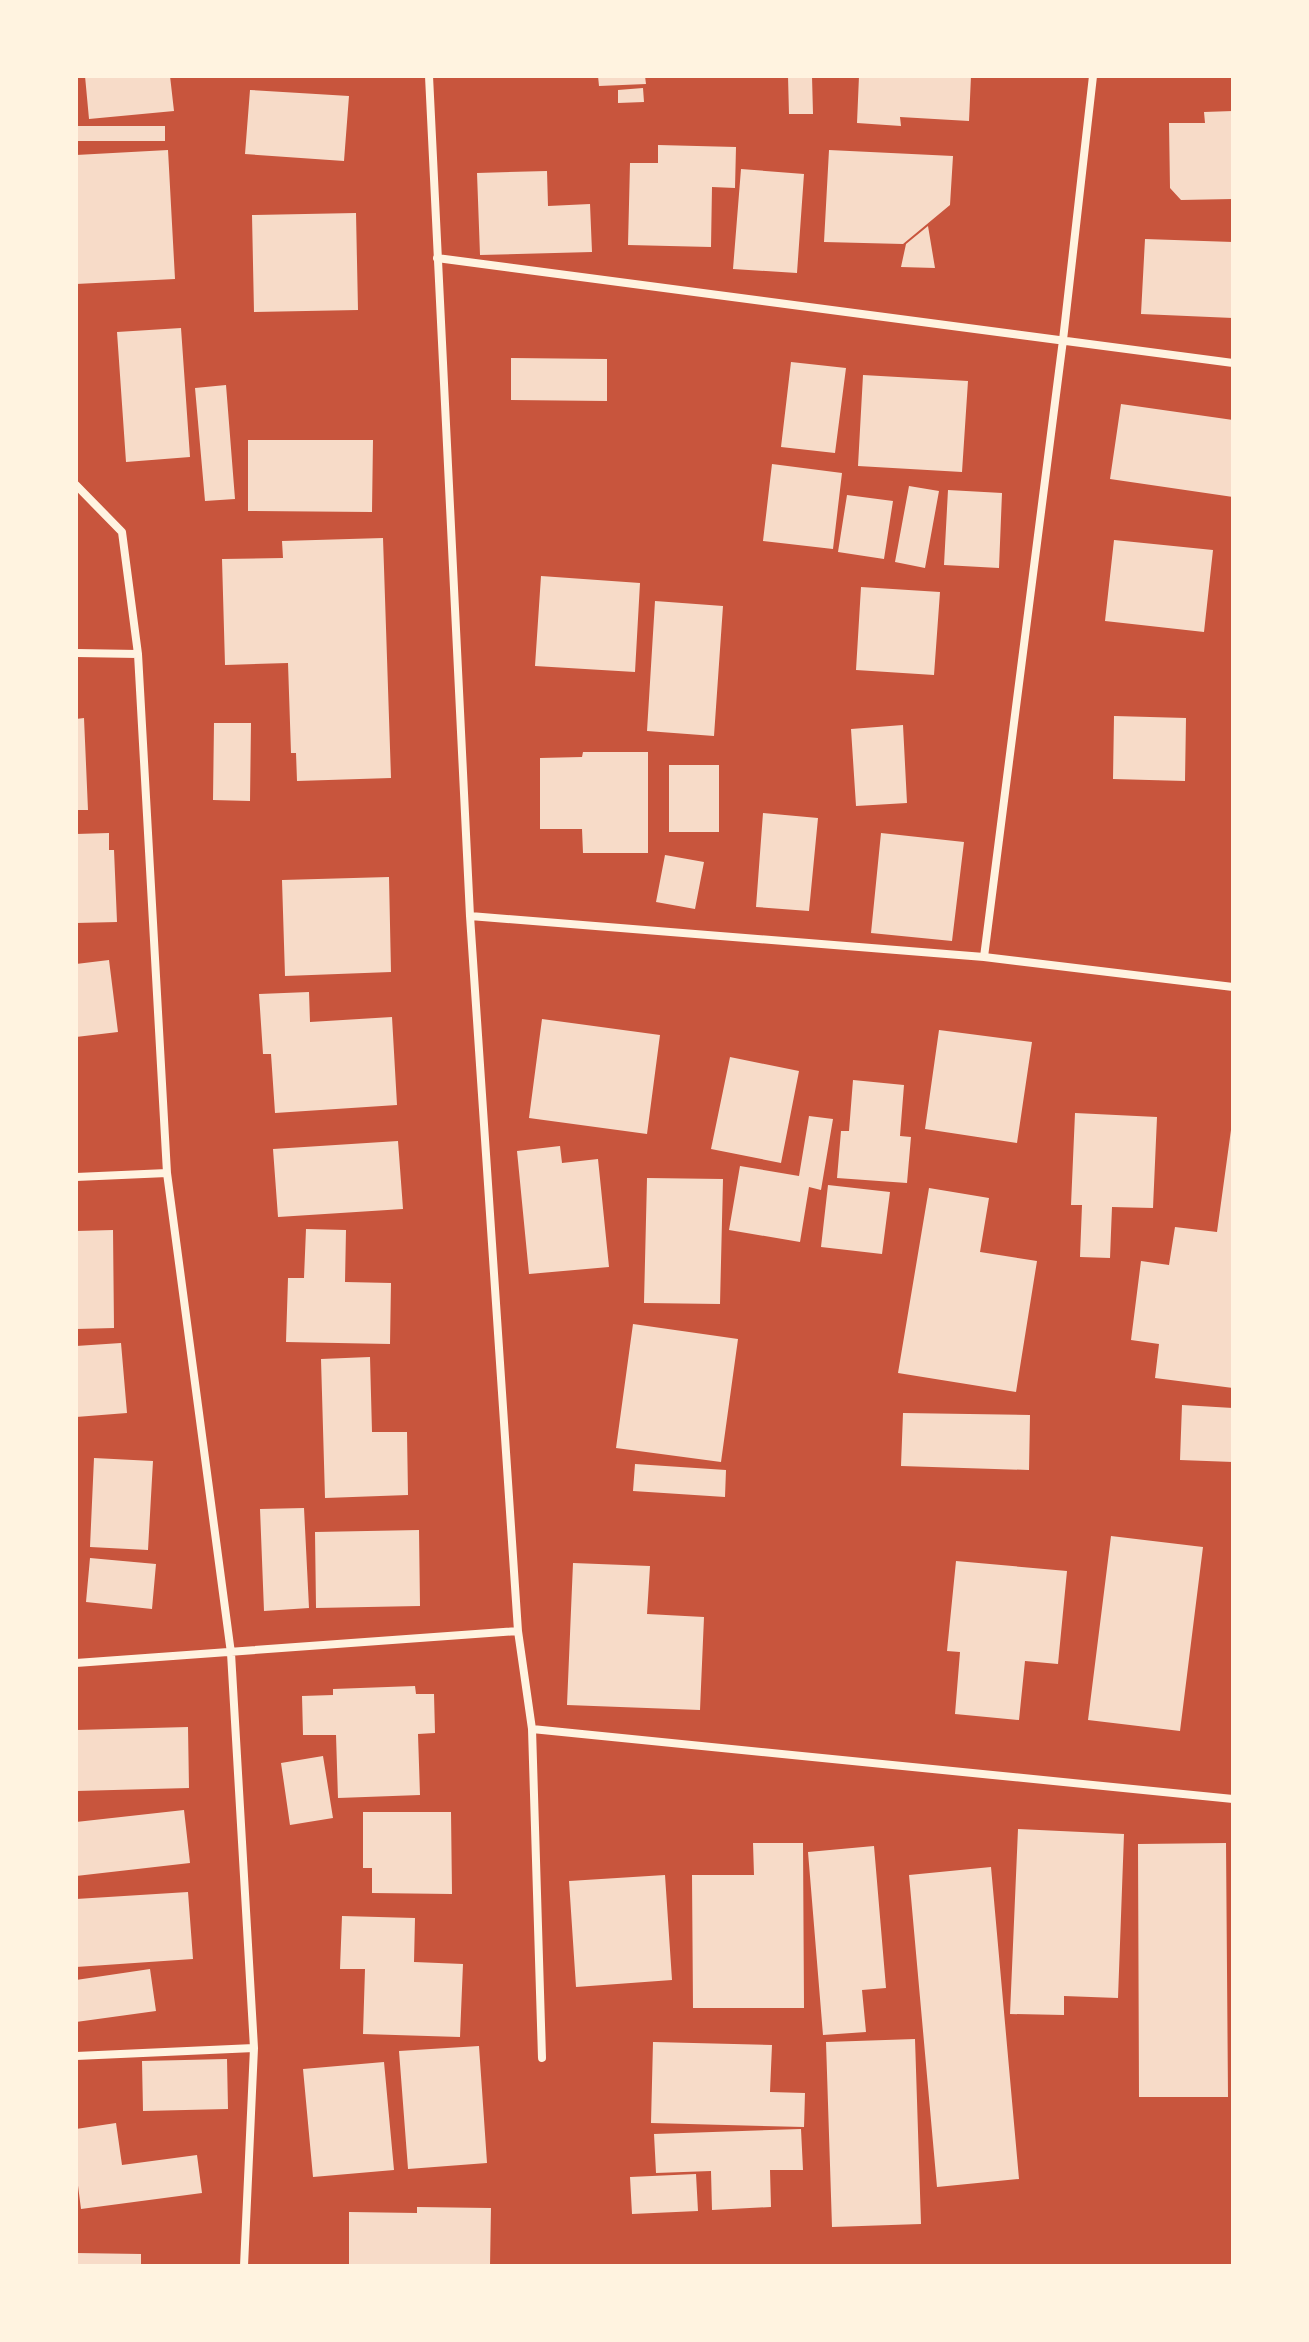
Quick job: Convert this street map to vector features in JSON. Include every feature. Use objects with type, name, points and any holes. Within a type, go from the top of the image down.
[{"type":"street","points":[[429,76],[470,916],[518,1631],[532,1729],[542,2058]]},
{"type":"street","points":[[984,957],[1063,340],[1093,76]]},
{"type":"street","points":[[437,258],[1233,363]]},
{"type":"street","points":[[76,485],[122,532],[138,654],[167,1173],[231,1653],[254,2048],[244,2266]]},
{"type":"street","points":[[76,653],[138,654]]},
{"type":"street","points":[[470,916],[984,957],[1233,987]]},
{"type":"street","points":[[76,1177],[167,1173]]},
{"type":"street","points":[[76,1663],[518,1631]]},
{"type":"street","points":[[532,1729],[1233,1799]]},
{"type":"street","points":[[76,2056],[254,2048]]},
{"type":"building","points":[[85,76],[170,76],[174,111],[89,119]]},
{"type":"building","points":[[598,76],[645,76],[646,84],[599,86]]},
{"type":"building","points":[[788,76],[812,76],[813,114],[789,114]]},
{"type":"building","points":[[859,76],[971,76],[969,121],[900,117],[901,126],[857,123]]},
{"type":"building","points":[[643,88],[644,102],[618,103],[618,90]]},
{"type":"building","points":[[250,90],[349,96],[344,161],[245,154]]},
{"type":"building","points":[[1233,111],[1233,199],[1181,200],[1170,188],[1169,123],[1205,123],[1204,112]]},
{"type":"building","points":[[76,126],[165,126],[165,141],[76,141]]},
{"type":"building","points":[[658,145],[736,147],[735,188],[712,187],[711,247],[628,245],[630,163],[658,163]]},
{"type":"building","points":[[168,150],[175,279],[76,284],[76,155]]},
{"type":"building","points":[[829,150],[953,156],[950,205],[903,244],[824,242]]},
{"type":"building","points":[[741,169],[804,174],[797,273],[733,269]]},
{"type":"building","points":[[547,171],[548,206],[590,204],[592,252],[480,255],[477,173]]},
{"type":"building","points":[[356,213],[358,310],[254,312],[252,215]]},
{"type":"building","points":[[928,226],[935,268],[901,267],[906,244]]},
{"type":"building","points":[[1145,239],[1233,242],[1233,318],[1141,314]]},
{"type":"building","points":[[181,328],[190,457],[126,462],[117,332]]},
{"type":"building","points":[[511,358],[607,359],[607,401],[511,400]]},
{"type":"building","points":[[791,362],[846,368],[835,453],[781,447]]},
{"type":"building","points":[[863,375],[968,381],[962,472],[858,466]]},
{"type":"building","points":[[226,385],[235,499],[205,501],[195,388]]},
{"type":"building","points":[[1121,404],[1233,420],[1233,497],[1110,479]]},
{"type":"building","points":[[248,440],[373,440],[372,512],[248,511]]},
{"type":"building","points":[[772,464],[842,473],[833,549],[763,541]]},
{"type":"building","points":[[909,486],[939,491],[925,568],[895,562]]},
{"type":"building","points":[[948,490],[1002,493],[999,568],[944,565]]},
{"type":"building","points":[[847,495],[893,501],[884,559],[838,552]]},
{"type":"building","points":[[383,538],[391,778],[297,781],[296,753],[291,753],[288,663],[225,665],[222,559],[283,558],[282,541]]},
{"type":"building","points":[[1114,540],[1213,550],[1204,632],[1105,621]]},
{"type":"building","points":[[541,576],[640,583],[635,672],[535,666]]},
{"type":"building","points":[[861,587],[940,592],[934,675],[856,670]]},
{"type":"building","points":[[655,601],[723,606],[714,736],[647,731]]},
{"type":"building","points":[[1114,716],[1186,718],[1185,781],[1113,779]]},
{"type":"building","points":[[84,718],[88,810],[76,810],[76,719]]},
{"type":"building","points":[[214,723],[251,723],[250,801],[213,800]]},
{"type":"building","points":[[903,725],[907,803],[856,806],[851,729]]},
{"type":"building","points":[[583,752],[648,752],[648,853],[583,853],[582,829],[540,829],[540,758],[582,757]]},
{"type":"building","points":[[669,765],[719,765],[719,832],[669,832]]},
{"type":"building","points":[[763,813],[818,818],[809,911],[756,907]]},
{"type":"building","points":[[109,833],[109,850],[114,850],[117,922],[76,923],[76,834]]},
{"type":"building","points":[[881,833],[964,842],[952,941],[871,933]]},
{"type":"building","points":[[665,855],[704,862],[695,909],[656,902]]},
{"type":"building","points":[[389,877],[391,972],[285,976],[282,880]]},
{"type":"building","points":[[109,960],[118,1032],[76,1037],[76,964]]},
{"type":"building","points":[[309,992],[310,1022],[392,1017],[397,1105],[275,1113],[271,1054],[263,1054],[259,994]]},
{"type":"building","points":[[542,1019],[660,1035],[647,1134],[529,1118]]},
{"type":"building","points":[[939,1030],[1032,1042],[1017,1143],[925,1129]]},
{"type":"building","points":[[730,1057],[799,1071],[781,1163],[711,1149]]},
{"type":"building","points":[[853,1080],[904,1085],[900,1136],[911,1137],[907,1183],[837,1178],[841,1131],[849,1131]]},
{"type":"building","points":[[1075,1113],[1157,1117],[1153,1208],[1112,1207],[1110,1258],[1080,1257],[1082,1205],[1071,1205]]},
{"type":"building","points":[[809,1116],[833,1119],[821,1190],[809,1187],[800,1242],[729,1230],[740,1166],[799,1176]]},
{"type":"building","points":[[1231,1130],[1233,1388],[1155,1378],[1159,1344],[1131,1340],[1141,1261],[1169,1265],[1175,1227],[1217,1232]]},
{"type":"building","points":[[398,1141],[403,1209],[278,1217],[273,1149]]},
{"type":"building","points":[[560,1146],[562,1163],[598,1159],[609,1267],[529,1274],[517,1151]]},
{"type":"building","points":[[647,1178],[723,1179],[720,1304],[644,1303]]},
{"type":"building","points":[[828,1185],[890,1192],[882,1254],[821,1247]]},
{"type":"building","points":[[929,1188],[989,1198],[980,1252],[1037,1261],[1016,1392],[898,1373]]},
{"type":"building","points":[[306,1229],[346,1230],[345,1282],[391,1283],[390,1344],[286,1342],[288,1278],[304,1278]]},
{"type":"building","points":[[113,1230],[114,1328],[76,1329],[76,1231]]},
{"type":"building","points":[[633,1324],[738,1339],[721,1462],[616,1448]]},
{"type":"building","points":[[121,1343],[127,1413],[76,1417],[76,1346]]},
{"type":"building","points":[[370,1357],[372,1432],[407,1432],[408,1495],[325,1498],[321,1359]]},
{"type":"building","points":[[1182,1405],[1233,1408],[1233,1462],[1180,1460]]},
{"type":"building","points":[[903,1413],[1030,1415],[1029,1470],[901,1466]]},
{"type":"building","points":[[94,1458],[153,1461],[148,1550],[90,1547]]},
{"type":"building","points":[[635,1464],[726,1470],[725,1497],[633,1491]]},
{"type":"building","points":[[304,1508],[309,1608],[264,1611],[260,1509]]},
{"type":"building","points":[[419,1530],[420,1606],[316,1608],[315,1532]]},
{"type":"building","points":[[1111,1536],[1203,1547],[1180,1731],[1088,1720]]},
{"type":"building","points":[[90,1558],[156,1564],[152,1609],[86,1602]]},
{"type":"building","points":[[956,1561],[1067,1571],[1058,1664],[1025,1661],[1019,1720],[955,1714],[960,1652],[947,1651]]},
{"type":"building","points":[[573,1563],[650,1566],[647,1614],[704,1617],[700,1710],[567,1705]]},
{"type":"building","points":[[415,1686],[416,1694],[434,1694],[435,1733],[418,1734],[420,1795],[338,1798],[336,1735],[303,1735],[302,1696],[333,1695],[333,1689]]},
{"type":"building","points":[[188,1727],[189,1788],[76,1791],[76,1730]]},
{"type":"building","points":[[323,1756],[333,1818],[290,1825],[281,1763]]},
{"type":"building","points":[[184,1810],[190,1863],[76,1876],[76,1822]]},
{"type":"building","points":[[363,1812],[451,1812],[452,1894],[372,1893],[372,1868],[363,1868]]},
{"type":"building","points":[[1018,1829],[1124,1834],[1118,1998],[1064,1996],[1064,2015],[1010,2014]]},
{"type":"building","points":[[753,1843],[803,1843],[804,2008],[693,2008],[692,1875],[754,1875]]},
{"type":"building","points":[[1226,1843],[1228,2097],[1139,2097],[1138,1844]]},
{"type":"building","points":[[874,1846],[886,1988],[862,1990],[866,2032],[823,2035],[808,1852]]},
{"type":"building","points":[[991,1867],[1019,2179],[937,2187],[909,1875]]},
{"type":"building","points":[[665,1875],[672,1980],[576,1987],[569,1881]]},
{"type":"building","points":[[188,1892],[193,1959],[76,1967],[76,1899]]},
{"type":"building","points":[[342,1916],[415,1918],[414,1962],[463,1964],[460,2037],[363,2034],[365,1969],[340,1969]]},
{"type":"building","points":[[150,1969],[156,2011],[76,2022],[76,1980]]},
{"type":"building","points":[[915,2039],[921,2224],[832,2227],[826,2042]]},
{"type":"building","points":[[653,2042],[772,2045],[770,2092],[805,2093],[804,2127],[651,2123]]},
{"type":"building","points":[[479,2046],[487,2163],[408,2169],[399,2051]]},
{"type":"building","points":[[227,2059],[228,2109],[143,2111],[142,2061]]},
{"type":"building","points":[[384,2062],[394,2170],[313,2177],[303,2069]]},
{"type":"building","points":[[116,2123],[122,2165],[197,2155],[202,2193],[81,2209],[76,2170],[76,2129]]},
{"type":"building","points":[[801,2129],[803,2170],[770,2170],[771,2207],[712,2210],[711,2171],[656,2173],[654,2134]]},
{"type":"building","points":[[696,2174],[698,2211],[632,2214],[630,2177]]},
{"type":"building","points":[[417,2207],[491,2208],[490,2266],[349,2266],[349,2212],[417,2213]]},
{"type":"building","points":[[76,2253],[141,2254],[141,2266],[76,2266]]}]
